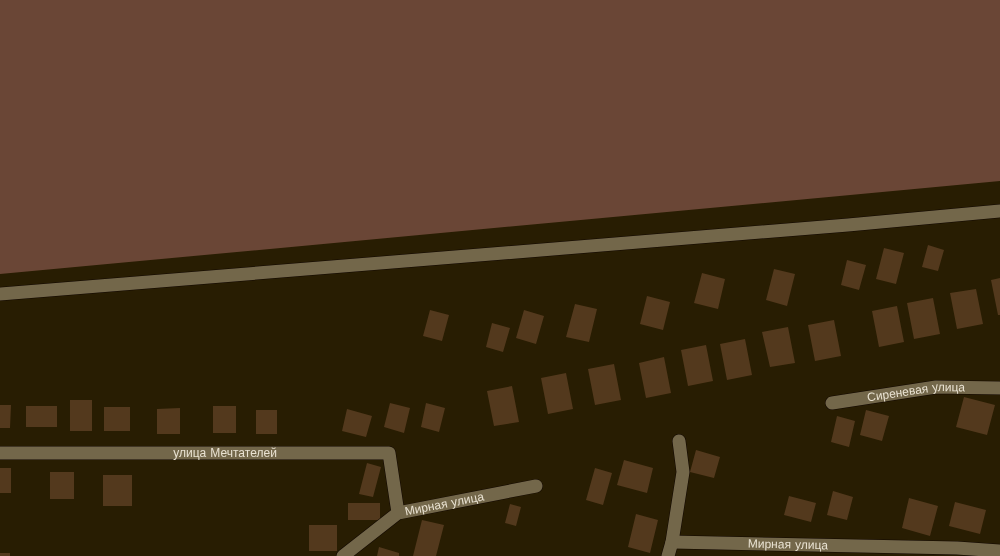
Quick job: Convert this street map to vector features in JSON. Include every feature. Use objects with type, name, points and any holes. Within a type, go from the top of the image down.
[{"type":"street","points":[[0,294],[1000,211]]},
{"type":"street","name":"Сиреневая улица","points":[[832,403],[936,387],[1000,388]]},
{"type":"street","points":[[668,556],[672,542],[684,472],[679,440]]},
{"type":"street","name":"улица Мечтателей","points":[[0,453],[388,453],[398,513]]},
{"type":"street","name":"Мирная улица","points":[[343,556],[398,513],[536,486]]},
{"type":"street","name":"Мирная улица","points":[[672,542],[957,548],[1000,551]]},
{"type":"shaded area","points":[[0,0],[1000,0],[1000,181],[0,274]]},
{"type":"building","points":[[928,245],[944,250],[938,271],[922,267]]},
{"type":"building","points":[[884,248],[904,253],[896,284],[876,279]]},
{"type":"building","points":[[847,260],[866,265],[859,290],[841,285]]},
{"type":"building","points":[[774,269],[795,274],[787,306],[766,300]]},
{"type":"building","points":[[702,273],[725,279],[718,309],[694,303]]},
{"type":"building","points":[[1000,278],[1000,315],[998,315],[991,280]]},
{"type":"building","points":[[976,289],[983,324],[957,329],[950,293]]},
{"type":"building","points":[[647,296],[670,302],[663,330],[640,324]]},
{"type":"building","points":[[933,298],[940,334],[914,339],[907,303]]},
{"type":"building","points":[[575,304],[597,309],[589,342],[566,337]]},
{"type":"building","points":[[897,306],[904,342],[879,347],[872,311]]},
{"type":"building","points":[[430,310],[449,315],[442,341],[423,336]]},
{"type":"building","points":[[524,310],[544,316],[536,344],[516,338]]},
{"type":"building","points":[[834,320],[841,356],[815,361],[808,325]]},
{"type":"building","points":[[492,323],[510,328],[503,352],[486,347]]},
{"type":"building","points":[[788,327],[795,363],[770,367],[762,332]]},
{"type":"building","points":[[745,339],[752,375],[727,380],[720,344]]},
{"type":"building","points":[[706,345],[713,381],[688,386],[681,350]]},
{"type":"building","points":[[664,357],[671,393],[646,398],[639,363]]},
{"type":"building","points":[[614,364],[621,400],[595,405],[588,369]]},
{"type":"building","points":[[566,373],[573,409],[548,414],[541,378]]},
{"type":"building","points":[[512,386],[519,422],[494,426],[487,391]]},
{"type":"building","points":[[964,397],[995,405],[987,435],[956,427]]},
{"type":"building","points":[[70,400],[92,400],[92,431],[70,431]]},
{"type":"building","points":[[390,403],[410,408],[404,433],[384,427]]},
{"type":"building","points":[[426,403],[445,408],[439,432],[421,427]]},
{"type":"building","points":[[0,405],[11,405],[10,428],[0,428]]},
{"type":"building","points":[[26,406],[57,406],[57,427],[26,427]]},
{"type":"building","points":[[213,406],[236,406],[236,433],[213,433]]},
{"type":"building","points":[[104,407],[130,407],[130,431],[104,431]]},
{"type":"building","points":[[180,408],[180,434],[157,434],[157,409]]},
{"type":"building","points":[[347,409],[372,416],[366,437],[342,431]]},
{"type":"building","points":[[256,410],[277,410],[277,434],[256,434]]},
{"type":"building","points":[[866,410],[889,416],[882,441],[860,435]]},
{"type":"building","points":[[837,416],[855,421],[849,447],[831,442]]},
{"type":"building","points":[[696,450],[720,457],[714,478],[690,472]]},
{"type":"building","points":[[624,460],[653,468],[647,493],[617,485]]},
{"type":"building","points":[[367,463],[381,467],[373,497],[359,494]]},
{"type":"building","points":[[0,468],[11,468],[11,493],[0,493]]},
{"type":"building","points":[[595,468],[612,473],[603,505],[586,500]]},
{"type":"building","points":[[50,472],[74,472],[74,499],[50,499]]},
{"type":"building","points":[[103,475],[132,475],[132,506],[103,506]]},
{"type":"building","points":[[833,491],[853,497],[847,520],[827,515]]},
{"type":"building","points":[[789,496],[816,503],[811,522],[784,515]]},
{"type":"building","points":[[909,498],[938,506],[930,536],[902,528]]},
{"type":"building","points":[[955,502],[986,510],[980,534],[949,526]]},
{"type":"building","points":[[348,503],[380,503],[380,520],[348,520]]},
{"type":"building","points":[[510,504],[521,507],[516,526],[505,523]]},
{"type":"building","points":[[636,514],[658,520],[650,553],[628,547]]},
{"type":"building","points":[[422,520],[444,525],[436,556],[413,556]]},
{"type":"building","points":[[309,525],[337,525],[337,551],[309,551]]},
{"type":"building","points":[[379,547],[399,553],[399,556],[377,556]]},
{"type":"building","points":[[0,553],[10,553],[10,556],[0,556]]}]
